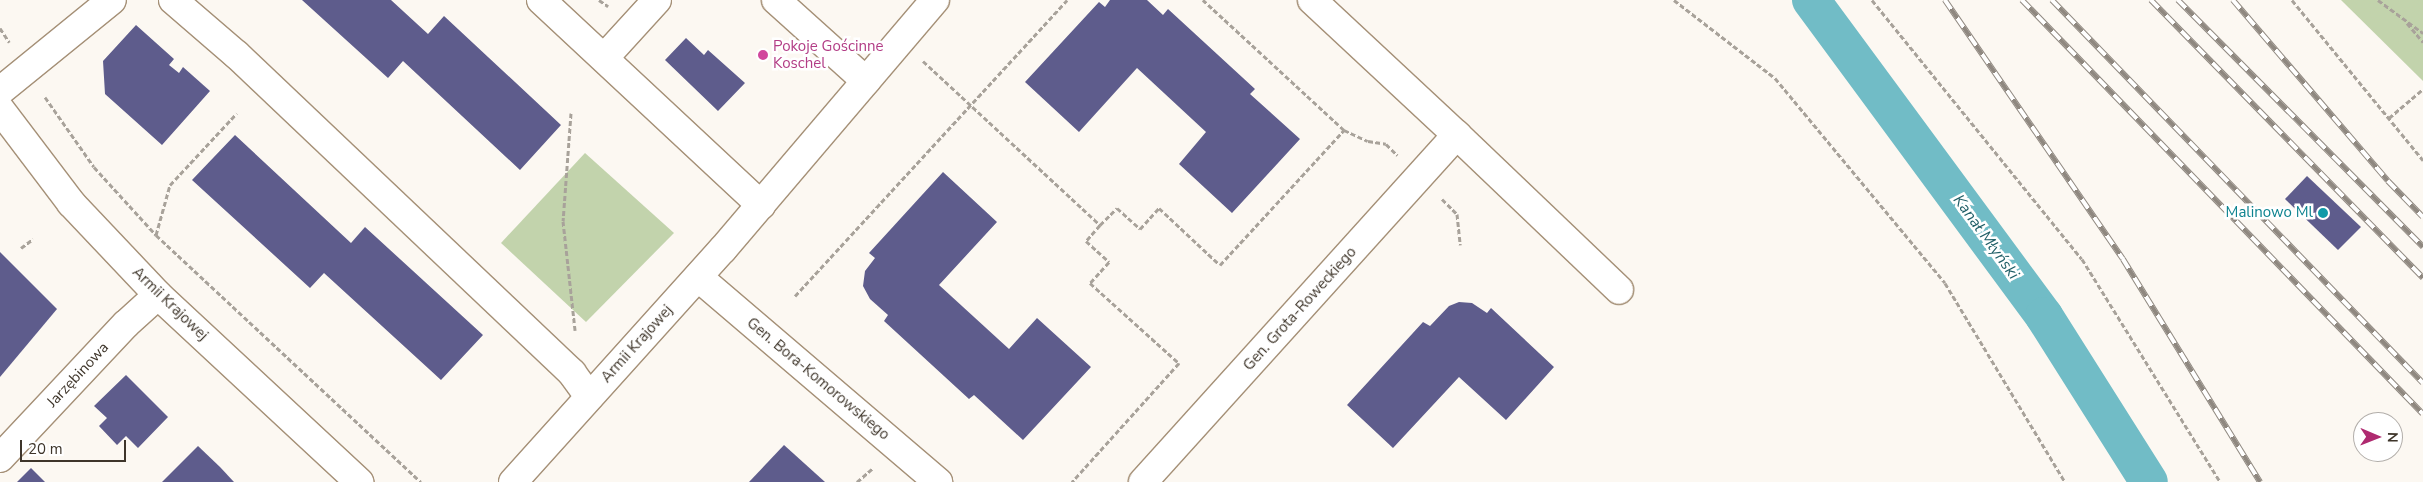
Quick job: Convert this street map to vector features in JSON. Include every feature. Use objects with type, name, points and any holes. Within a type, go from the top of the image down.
[{"type":"street","points":[[0,91],[112,0]]},
{"type":"street","points":[[172,0],[237,55],[572,373],[589,396]]},
{"type":"street","points":[[541,0],[605,57],[761,205]]},
{"type":"street","points":[[605,57],[656,0]]},
{"type":"street","points":[[776,0],[866,81]]},
{"type":"street","name":"Armii Krajowej","points":[[513,482],[698,277],[935,0]]},
{"type":"street","points":[[1312,0],[1619,290]]},
{"type":"street","name":"Armii Krajowej","points":[[0,109],[70,203],[158,295],[359,482]]},
{"type":"street","name":"Gen. Grota-Roweckiego","points":[[1143,482],[1457,135]]},
{"type":"street","name":"Gen. Bora-Komorowskiego","points":[[698,277],[938,482]]},
{"type":"street","name":"Jarzębinowa","points":[[0,458],[126,324],[158,295]]},
{"type":"path","points":[[796,296],[1067,0]]},
{"type":"path","points":[[1203,0],[1344,130],[1386,144]]},
{"type":"path","points":[[1674,0],[1775,78],[1945,283],[2065,482]]},
{"type":"path","points":[[1872,0],[2082,259],[2220,482]]},
{"type":"path","points":[[2292,0],[2423,160]]},
{"type":"path","points":[[2378,0],[2423,33]]},
{"type":"path","points":[[2404,19],[2423,42]]},
{"type":"path","points":[[0,28],[26,71],[94,167],[156,235],[421,482]]},
{"type":"path","points":[[902,40],[970,108],[1100,225]]},
{"type":"path","points":[[2389,118],[2423,89]]},
{"type":"path","points":[[156,235],[170,185],[237,113]]},
{"type":"path","points":[[570,113],[563,221],[576,340],[572,373]]},
{"type":"path","points":[[1072,482],[1179,363],[1090,282],[1108,262],[1086,241],[1117,208],[1140,229],[1159,208],[1220,264],[1344,130]]},
{"type":"path","points":[[1446,203],[1457,214],[1460,245]]},
{"type":"path","points":[[21,248],[32,239]]},
{"type":"path","points":[[857,482],[873,468]]},
{"type":"green space","points":[[2341,0],[2423,0],[2423,81]]},
{"type":"green space","points":[[585,153],[674,233],[586,322],[501,243]]},
{"type":"building","points":[[302,0],[391,0],[428,34],[444,16],[561,125],[520,170],[403,61],[388,78]]},
{"type":"building","points":[[1110,0],[1147,0],[1163,15],[1168,9],[1255,89],[1250,94],[1300,139],[1232,213],[1179,164],[1206,132],[1137,68],[1079,132],[1025,82],[1099,2],[1105,7]]},
{"type":"building","points":[[136,25],[174,59],[169,65],[179,73],[183,67],[210,91],[162,145],[105,94],[103,61]]},
{"type":"building","points":[[686,38],[704,55],[708,50],[745,83],[718,111],[665,60]]},
{"type":"building","points":[[235,135],[351,243],[365,227],[483,335],[441,380],[324,273],[310,288],[192,180]]},
{"type":"building","points":[[943,172],[997,222],[939,285],[1009,349],[1037,318],[1091,367],[1023,440],[974,395],[969,399],[884,321],[888,315],[870,299],[863,286],[865,271],[875,258],[869,253]]},
{"type":"building","name":"Malinowo Ml","points":[[2307,176],[2361,227],[2338,250],[2285,199]]},
{"type":"building","points":[[0,252],[57,309],[0,377]]},
{"type":"building","points":[[1459,302],[1472,303],[1487,313],[1491,308],[1554,367],[1506,420],[1459,377],[1393,448],[1347,405],[1423,322],[1430,326],[1449,306]]},
{"type":"building","points":[[126,375],[168,417],[138,448],[126,436],[117,445],[99,426],[107,418],[94,406]]},
{"type":"building","points":[[784,445],[825,482],[749,482]]},
{"type":"building","points":[[198,446],[234,482],[162,482]]},
{"type":"building","points":[[31,468],[45,482],[17,482]]},
{"type":"waterway","name":"Kanał Młyński","points":[[1811,0],[2044,316],[2149,482]]},
{"type":"railway","points":[[1945,0],[2123,259],[2260,482]]},
{"type":"railway","points":[[2022,0],[2423,414]]},
{"type":"railway","points":[[2052,0],[2423,383]]},
{"type":"railway","points":[[2151,0],[2423,278]]},
{"type":"railway","points":[[2178,0],[2423,247]]},
{"type":"railway","points":[[2233,0],[2388,181],[2423,217]]},
{"type":"place","name":"Pokoje Gościnne Koschel","points":[[763,55]]},
{"type":"place","name":"Malinowo Ml","points":[[2323,213]]}]
